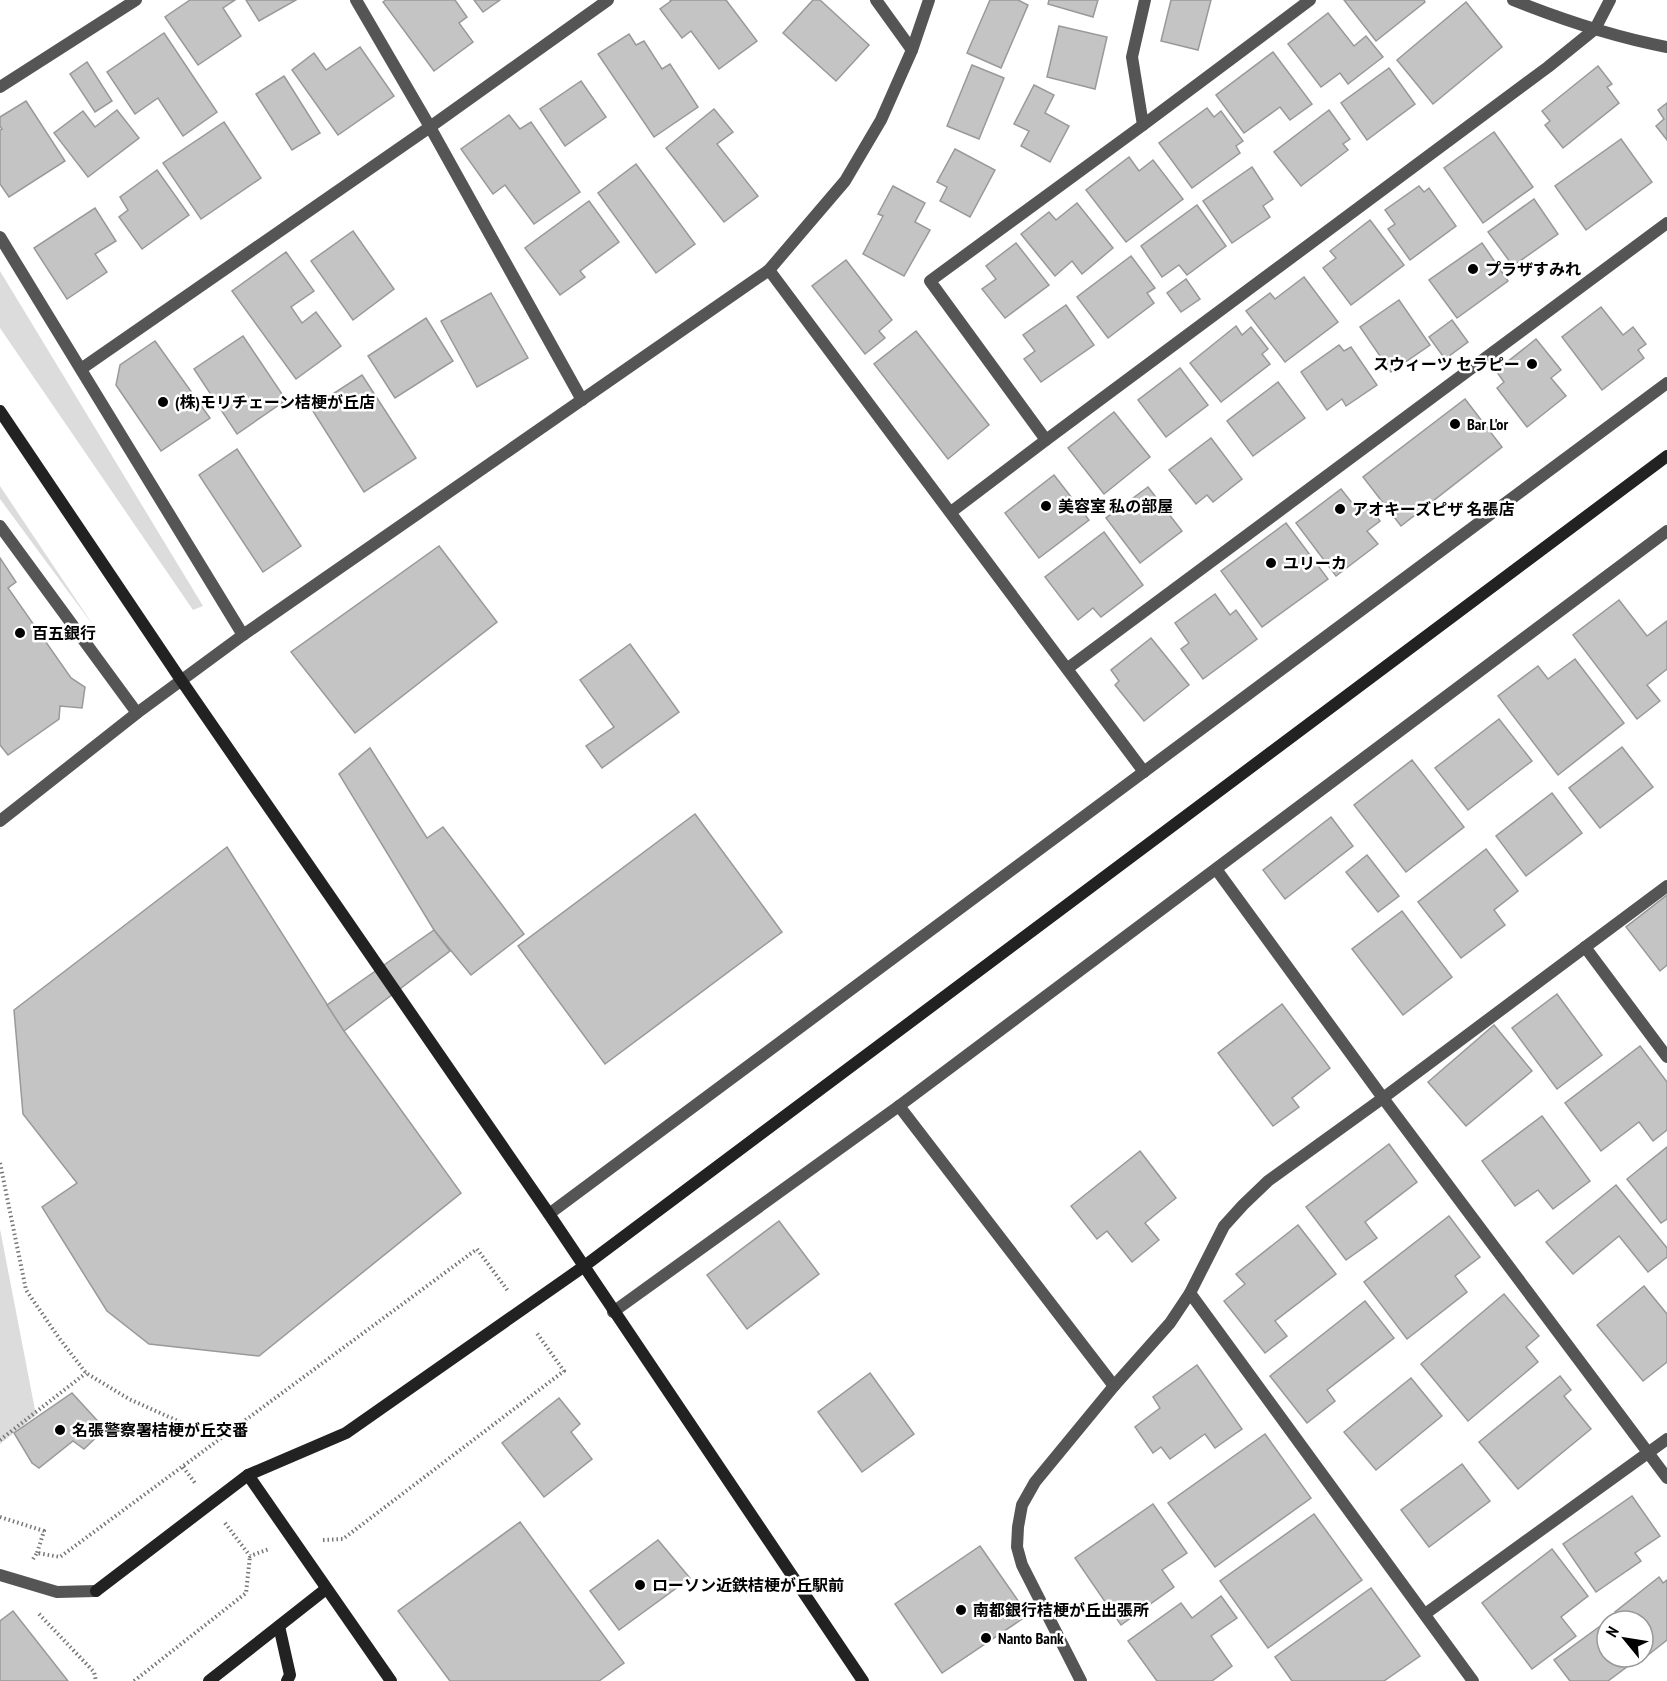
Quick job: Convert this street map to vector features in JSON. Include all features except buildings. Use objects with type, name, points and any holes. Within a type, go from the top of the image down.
[{"type":"street","points":[[0,87],[136,0]]},
{"type":"street","points":[[356,0],[430,127],[582,400]]},
{"type":"street","points":[[81,369],[609,0]]},
{"type":"street","points":[[876,0],[912,50]]},
{"type":"street","points":[[0,821],[137,713],[243,635],[769,270],[845,180],[881,120],[912,50],[930,0]]},
{"type":"street","points":[[1143,125],[1132,57],[1145,0]]},
{"type":"street","points":[[1046,440],[930,282],[1310,0]]},
{"type":"street","points":[[1513,0],[1594,29],[1667,47]]},
{"type":"street","points":[[951,512],[1548,67],[1594,29],[1610,0]]},
{"type":"street","points":[[1068,668],[1667,223]]},
{"type":"street","points":[[0,237],[243,635]]},
{"type":"street","points":[[769,270],[1144,772]]},
{"type":"street","points":[[549,1214],[1667,383]]},
{"type":"street","points":[[0,411],[181,680],[549,1214],[863,1681]]},
{"type":"street","points":[[0,1575],[57,1592],[96,1591],[248,1475],[346,1433],[583,1267],[1667,456]]},
{"type":"street","points":[[0,526],[137,713]]},
{"type":"street","points":[[613,1312],[899,1106],[1667,531]]},
{"type":"street","points":[[1216,869],[1383,1098],[1667,1478]]},
{"type":"street","points":[[1081,1681],[1022,1565],[1017,1547],[1022,1504],[1035,1482],[1114,1386],[1170,1323],[1190,1293],[1224,1226],[1268,1181],[1667,886]]},
{"type":"street","points":[[1585,947],[1667,1057]]},
{"type":"street","points":[[899,1106],[1114,1386]]},
{"type":"street","points":[[1190,1293],[1473,1681]]},
{"type":"street","points":[[1425,1614],[1667,1439]]},
{"type":"street","points":[[248,1475],[391,1681]]},
{"type":"street","points":[[209,1681],[326,1589]]},
{"type":"street","points":[[279,1626],[290,1676],[287,1681]]},
{"type":"path","points":[[0,1163],[26,1290],[86,1373],[129,1399],[218,1439]]},
{"type":"path","points":[[0,1440],[86,1373]]},
{"type":"path","points":[[0,1517],[44,1531],[37,1553]]},
{"type":"path","points":[[135,1681],[246,1593],[250,1556]]},
{"type":"shaded area","points":[[0,271],[203,606],[193,610],[0,328]]},
{"type":"shaded area","points":[[0,486],[95,628],[0,499]]},
{"type":"shaded area","points":[[0,1229],[36,1415],[0,1444]]},
{"type":"place","name":"プラザすみれ","points":[[1473,269]]},
{"type":"place","name":"スウィーツ セラピー","points":[[1532,364]]},
{"type":"place","name":"(株)モリチェーン桔梗が丘店","points":[[163,402]]},
{"type":"place","name":"Bar L'or","points":[[1455,424]]},
{"type":"place","name":"美容室 私の部屋","points":[[1046,506]]},
{"type":"place","name":"アオキーズピザ 名張店","points":[[1340,509]]},
{"type":"place","name":"ユリーカ","points":[[1271,563]]},
{"type":"place","name":"百五銀行","points":[[20,633]]},
{"type":"place","name":"名張警察署桔梗が丘交番","points":[[60,1430]]},
{"type":"place","name":"ローソン近鉄桔梗が丘駅前","points":[[640,1585]]},
{"type":"place","name":"南都銀行桔梗が丘出張所","points":[[961,1610]]},
{"type":"place","name":"Nanto Bank","points":[[986,1638]]}]
